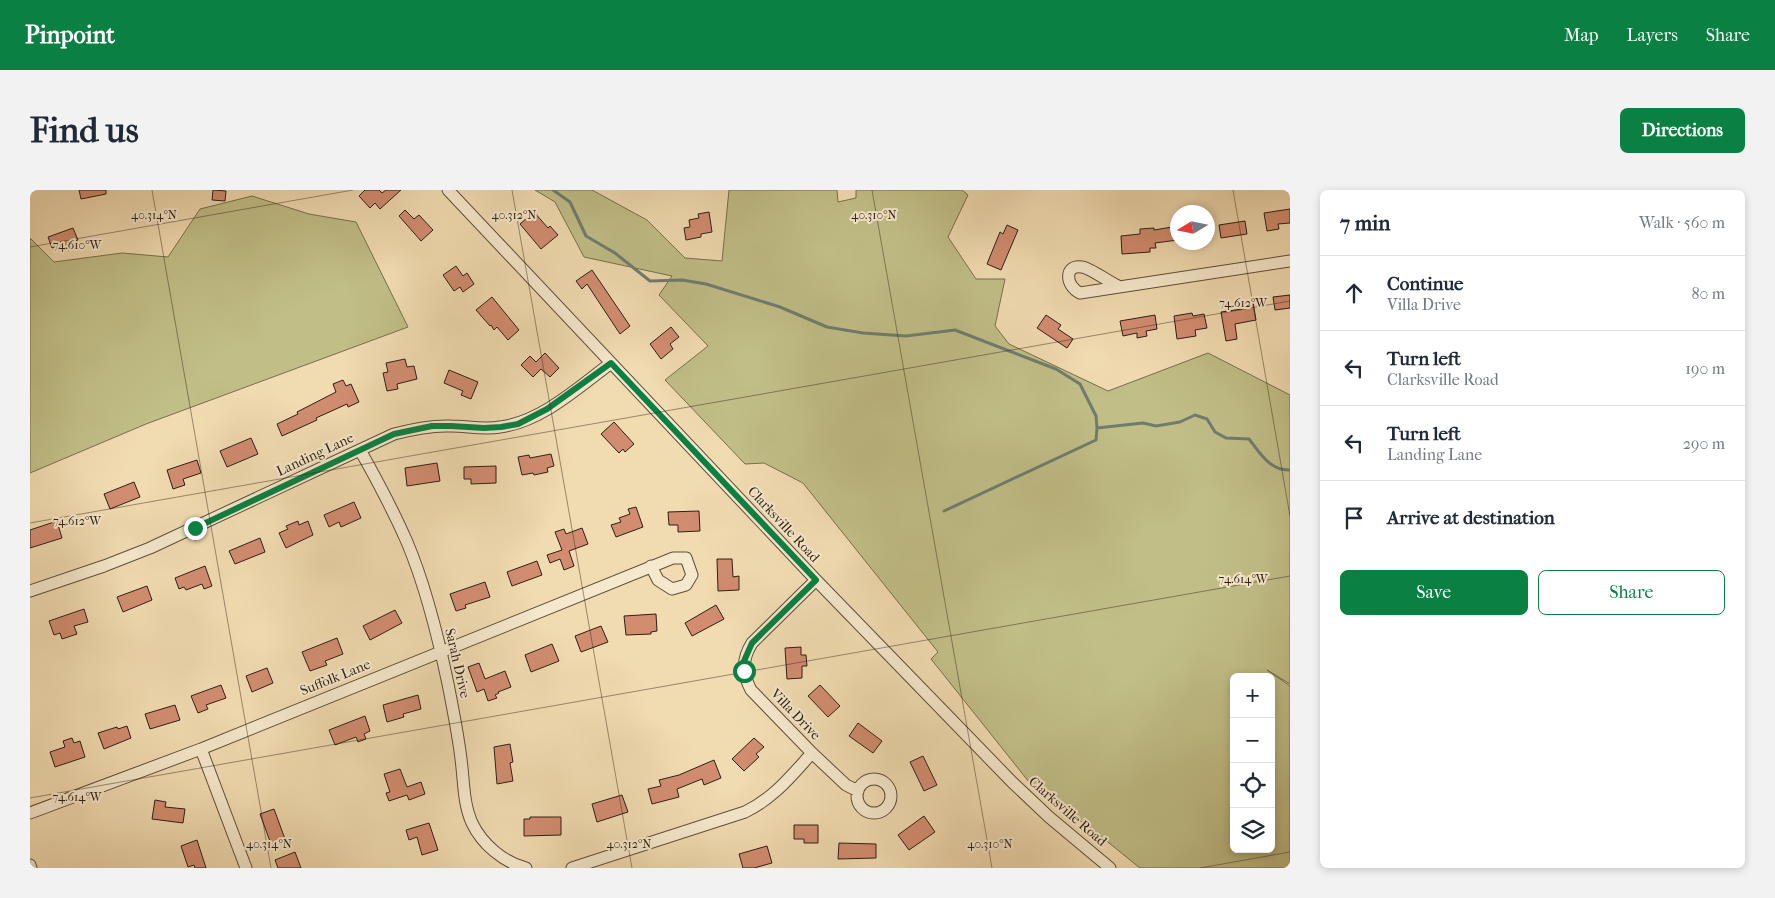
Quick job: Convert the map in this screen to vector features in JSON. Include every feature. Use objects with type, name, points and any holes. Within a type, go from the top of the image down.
[{"type":"street","name":"Clarksville Road","points":[[448,190],[816,580],[1012,782],[1049,817],[1110,868]]},
{"type":"street","points":[[1118,286],[1290,261]]},
{"type":"street","name":"Landing Lane","points":[[30,591],[150,548],[394,434],[412,429],[451,426],[484,428],[518,424],[547,409],[611,363]]},
{"type":"street","name":"Sarah Drive","points":[[360,450],[390,505],[422,582],[441,650],[456,728],[466,807],[472,823],[479,836],[507,865],[526,868]]},
{"type":"street","name":"Suffolk Lane","points":[[30,813],[201,749],[441,650],[651,566],[673,558],[686,558],[692,575],[686,585],[672,590],[658,580],[651,566]]},
{"type":"street","name":"Villa Drive","points":[[816,580],[752,643],[744,661],[744,671],[751,690],[812,753],[846,785],[858,791]]},
{"type":"street","points":[[201,749],[246,868]]},
{"type":"street","points":[[572,868],[745,812],[760,805],[772,796],[812,753]]},
{"type":"shaded area","points":[[535,190],[592,190],[647,220],[685,258],[722,261],[729,190],[837,190],[838,202],[856,198],[856,190],[962,190],[968,195],[948,237],[976,279],[1005,279],[995,326],[1009,344],[1108,391],[1208,353],[1290,395],[1290,684],[1275,675],[1275,673],[1267,670],[1271,673],[1230,673],[1230,853],[1275,853],[1275,676],[1290,686],[1290,868],[1140,868],[1093,830],[1033,787],[931,659],[938,652],[803,483],[764,463],[745,464],[665,380],[708,346],[659,295],[672,276],[584,257],[555,202]]},
{"type":"shaded area","points":[[252,196],[309,214],[356,222],[408,327],[146,424],[30,473],[30,238],[54,262],[122,253],[168,257],[200,209]]},
{"type":"building","points":[[79,190],[106,190],[106,194],[81,199]]},
{"type":"building","points":[[213,190],[226,191],[225,201],[212,200]]},
{"type":"building","points":[[365,190],[379,190],[382,193],[386,190],[401,190],[380,209],[375,203],[370,208],[359,196]]},
{"type":"building","points":[[1290,209],[1290,223],[1278,224],[1279,229],[1267,231],[1264,213]]},
{"type":"building","points":[[405,210],[414,219],[419,215],[433,230],[421,241],[399,216]]},
{"type":"building","points":[[534,212],[548,228],[550,226],[558,235],[541,249],[520,224]]},
{"type":"building","points":[[709,212],[712,232],[701,234],[701,237],[686,240],[684,228],[690,227],[689,220],[699,218],[698,214]]},
{"type":"building","points":[[1245,221],[1247,234],[1221,238],[1219,225]]},
{"type":"building","points":[[1007,225],[1018,230],[1001,270],[987,264],[1000,232],[1003,234]]},
{"type":"building","points":[[1170,227],[1170,241],[1155,243],[1156,248],[1150,248],[1150,252],[1122,254],[1121,236],[1140,234],[1140,229],[1154,228],[1154,230]]},
{"type":"building","points":[[73,228],[78,240],[72,242],[74,248],[62,252],[59,245],[52,248],[48,237]]},
{"type":"building","points":[[456,266],[463,276],[467,273],[474,284],[463,292],[460,287],[454,291],[443,275]]},
{"type":"building","points":[[592,270],[630,326],[620,334],[587,284],[582,289],[576,281]]},
{"type":"building","points":[[1290,295],[1290,308],[1275,310],[1273,297]]},
{"type":"building","points":[[492,297],[519,330],[508,340],[497,327],[494,330],[476,310]]},
{"type":"building","points":[[1253,302],[1256,320],[1235,324],[1237,339],[1226,341],[1221,312],[1242,309],[1241,305]]},
{"type":"building","points":[[1192,313],[1193,316],[1204,314],[1207,328],[1195,330],[1196,336],[1177,339],[1174,316]]},
{"type":"building","points":[[1046,315],[1061,325],[1058,329],[1073,339],[1067,348],[1037,328]]},
{"type":"building","points":[[1155,315],[1157,329],[1146,331],[1147,336],[1137,338],[1137,333],[1123,336],[1120,321]]},
{"type":"building","points":[[671,327],[679,337],[670,344],[673,349],[661,359],[650,344]]},
{"type":"building","points":[[545,353],[559,368],[550,377],[541,369],[533,377],[521,365],[530,356],[536,362]]},
{"type":"building","points":[[405,359],[407,367],[414,366],[417,379],[397,384],[398,389],[387,391],[383,373],[388,372],[386,363]]},
{"type":"building","points":[[449,370],[478,382],[471,399],[461,395],[463,391],[444,383]]},
{"type":"building","points":[[343,380],[346,386],[351,384],[359,402],[348,407],[347,404],[282,436],[277,424],[336,392],[333,384]]},
{"type":"building","points":[[614,422],[634,444],[625,452],[623,449],[619,453],[601,434]]},
{"type":"building","points":[[251,438],[258,454],[227,467],[220,451]]},
{"type":"building","points":[[551,454],[554,466],[547,468],[548,472],[522,475],[518,457],[529,455],[530,458]]},
{"type":"building","points":[[197,460],[201,473],[183,479],[185,485],[173,489],[167,470]]},
{"type":"building","points":[[437,463],[440,481],[407,486],[405,468]]},
{"type":"building","points":[[496,466],[496,483],[471,484],[471,479],[464,479],[464,467]]},
{"type":"building","points":[[134,482],[140,497],[110,509],[104,494]]},
{"type":"building","points":[[354,502],[361,518],[341,527],[339,522],[329,527],[324,515]]},
{"type":"building","points":[[636,507],[643,527],[616,537],[611,525],[621,522],[619,518],[630,514],[628,509]]},
{"type":"building","points":[[699,511],[700,531],[678,532],[678,525],[669,525],[668,512]]},
{"type":"building","points":[[57,521],[62,538],[30,548],[30,530]]},
{"type":"building","points":[[298,521],[299,525],[308,521],[313,535],[286,548],[279,533],[288,529],[286,526]]},
{"type":"building","points":[[582,528],[588,544],[569,551],[574,566],[564,570],[560,559],[550,563],[547,555],[562,550],[555,532],[564,529],[566,534]]},
{"type":"building","points":[[260,538],[265,552],[235,564],[229,551]]},
{"type":"building","points":[[717,559],[732,559],[733,577],[739,576],[739,590],[718,591]]},
{"type":"building","points":[[537,561],[542,575],[512,586],[507,572]]},
{"type":"building","points":[[205,566],[212,586],[204,589],[202,584],[186,590],[184,587],[179,589],[175,578]]},
{"type":"building","points":[[485,582],[490,597],[465,605],[466,608],[456,611],[450,594]]},
{"type":"building","points":[[147,586],[152,600],[123,612],[117,597]]},
{"type":"building","points":[[716,605],[724,619],[692,636],[685,623]]},
{"type":"building","points":[[84,609],[88,622],[74,626],[77,634],[62,639],[60,633],[54,635],[49,621]]},
{"type":"building","points":[[395,610],[402,623],[370,640],[363,626]]},
{"type":"building","points":[[656,614],[657,631],[651,632],[651,634],[626,635],[624,616]]},
{"type":"building","points":[[601,626],[608,642],[581,652],[575,636]]},
{"type":"building","points":[[337,638],[343,654],[325,661],[327,665],[310,671],[302,652]]},
{"type":"building","points":[[552,644],[559,661],[531,672],[525,655]]},
{"type":"building","points":[[801,647],[801,655],[806,655],[807,666],[802,666],[802,678],[787,679],[785,648]]},
{"type":"building","points":[[479,663],[485,679],[505,671],[511,687],[498,692],[495,695],[497,698],[488,701],[484,689],[477,692],[468,667]]},
{"type":"building","points":[[267,668],[273,683],[252,692],[246,676]]},
{"type":"building","points":[[221,685],[226,698],[206,705],[208,709],[198,713],[191,696]]},
{"type":"building","points":[[820,685],[840,706],[828,717],[808,696]]},
{"type":"building","points":[[418,695],[421,709],[403,714],[404,717],[387,722],[383,705]]},
{"type":"building","points":[[175,705],[180,720],[150,729],[145,714]]},
{"type":"building","points":[[365,716],[370,731],[364,734],[366,739],[358,742],[356,737],[335,745],[329,730]]},
{"type":"building","points":[[858,723],[882,741],[873,753],[849,736]]},
{"type":"building","points":[[127,726],[131,738],[104,749],[98,733]]},
{"type":"building","points":[[72,738],[74,743],[80,741],[85,757],[55,767],[50,752],[65,747],[63,741]]},
{"type":"building","points":[[754,738],[764,747],[756,754],[759,757],[744,771],[732,759]]},
{"type":"building","points":[[510,744],[513,762],[510,763],[513,781],[497,784],[494,747]]},
{"type":"building","points":[[923,756],[937,785],[924,791],[910,762]]},
{"type":"building","points":[[714,760],[721,778],[704,785],[702,779],[677,789],[679,797],[652,804],[648,789],[661,786],[659,780],[679,775]]},
{"type":"building","points":[[400,769],[407,787],[421,782],[425,794],[409,800],[407,795],[389,801],[386,793],[390,792],[384,774]]},
{"type":"building","points":[[622,795],[628,812],[597,822],[592,804]]},
{"type":"building","points":[[155,800],[166,802],[165,807],[185,809],[183,823],[152,819]]},
{"type":"building","points":[[274,809],[285,839],[271,844],[260,814]]},
{"type":"building","points":[[924,816],[935,832],[909,850],[898,835]]},
{"type":"building","points":[[530,817],[561,817],[561,835],[524,836],[524,819],[530,819]]},
{"type":"building","points":[[429,823],[438,850],[422,855],[417,837],[409,840],[406,830]]},
{"type":"building","points":[[794,825],[818,825],[818,843],[804,843],[804,839],[794,839]]},
{"type":"building","points":[[197,840],[206,868],[195,868],[194,865],[188,867],[181,846]]},
{"type":"building","points":[[839,843],[876,844],[876,858],[838,859]]},
{"type":"building","points":[[767,846],[772,863],[754,868],[743,868],[739,854]]},
{"type":"building","points":[[295,852],[301,868],[278,868],[275,860]]},
{"type":"waterway","points":[[553,190],[570,202],[586,236],[615,253],[650,281],[682,280],[706,284],[780,307],[827,327],[863,333],[906,336],[955,330],[1056,369],[1080,384],[1096,416],[1096,440],[944,511]]},
{"type":"waterway","points":[[1097,428],[1143,423],[1156,426],[1180,422],[1195,415],[1207,419],[1215,432],[1226,438],[1249,439],[1271,464],[1283,470],[1290,470]]},
{"type":"route","points":[[195,528],[394,434],[432,426],[484,428],[518,424],[547,409],[611,363],[816,580],[752,643],[744,661],[744,671]]}]
